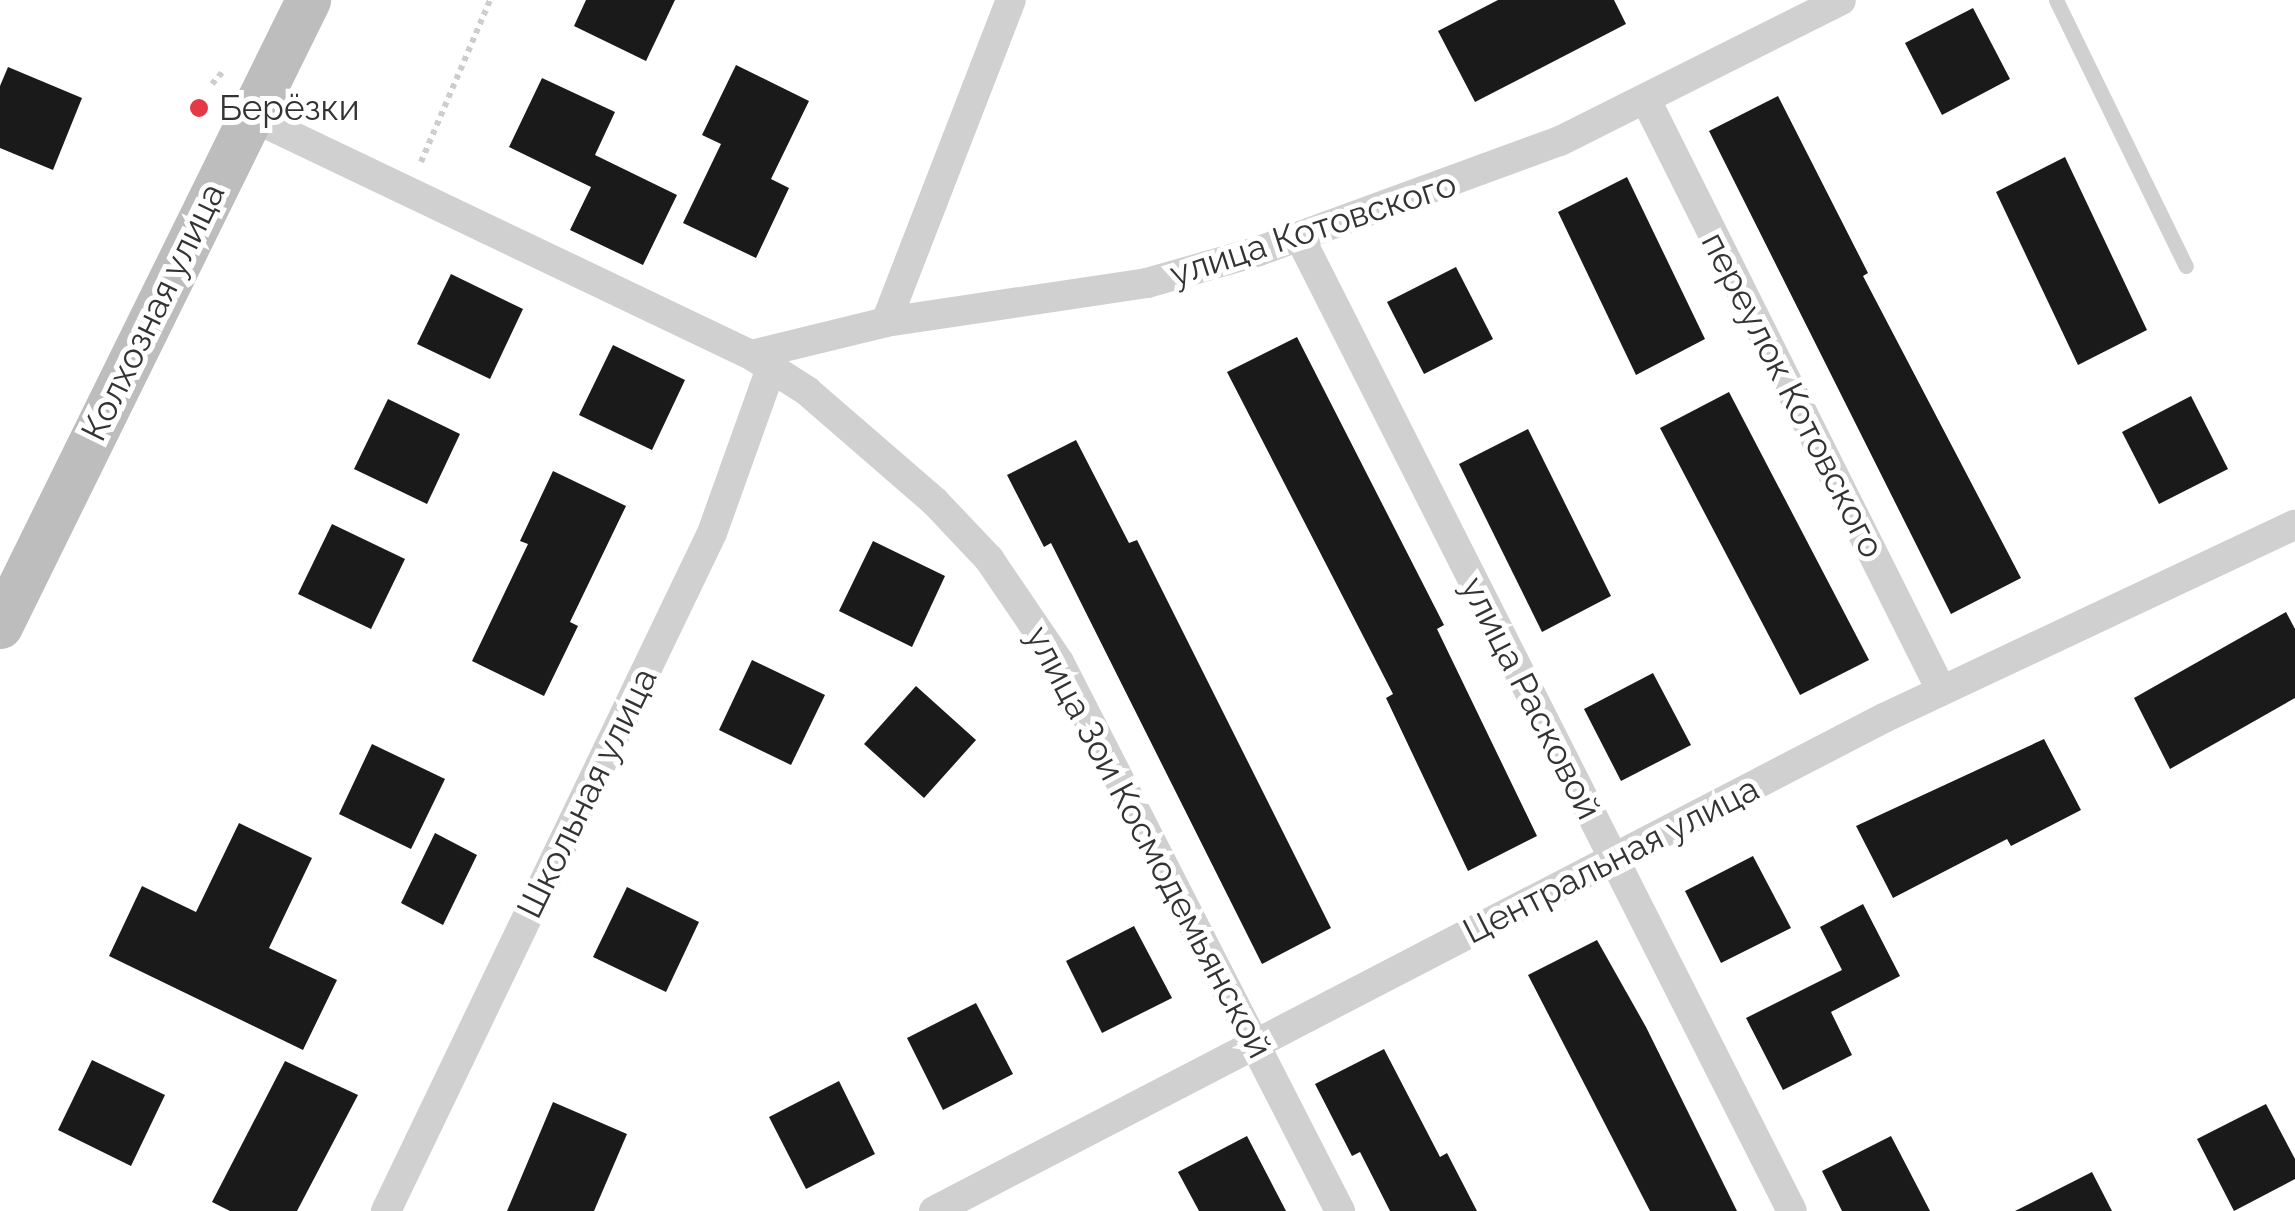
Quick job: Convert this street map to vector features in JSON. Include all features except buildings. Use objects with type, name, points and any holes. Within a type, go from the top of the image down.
[{"type":"main road","name":"Колхозная улица","points":[[0,626],[308,0]]},
{"type":"street","points":[[886,322],[1011,0]]},
{"type":"street","name":"улица Котовского","points":[[761,362],[886,322],[1147,283],[1300,238],[1496,168],[1646,100],[1841,0]]},
{"type":"street","name":"переулок Котовского","points":[[1646,100],[1941,690]]},
{"type":"street","name":"улица Зои Космодемьянской","points":[[250,116],[761,362],[849,425],[935,502],[1027,608],[1092,721],[1340,1211]]},
{"type":"street","name":"улица Расковой","points":[[1300,238],[1792,1211]]},
{"type":"street","name":"Школьная улица","points":[[386,1211],[719,517],[761,362]]},
{"type":"street","name":"Центральная улица","points":[[934,1211],[1941,690],[2295,525]]},
{"type":"lane","points":[[2056,0],[2186,266]]},
{"type":"path","points":[[408,191],[490,0]]},
{"type":"place","name":"Берёзки","points":[[199,108]]}]
